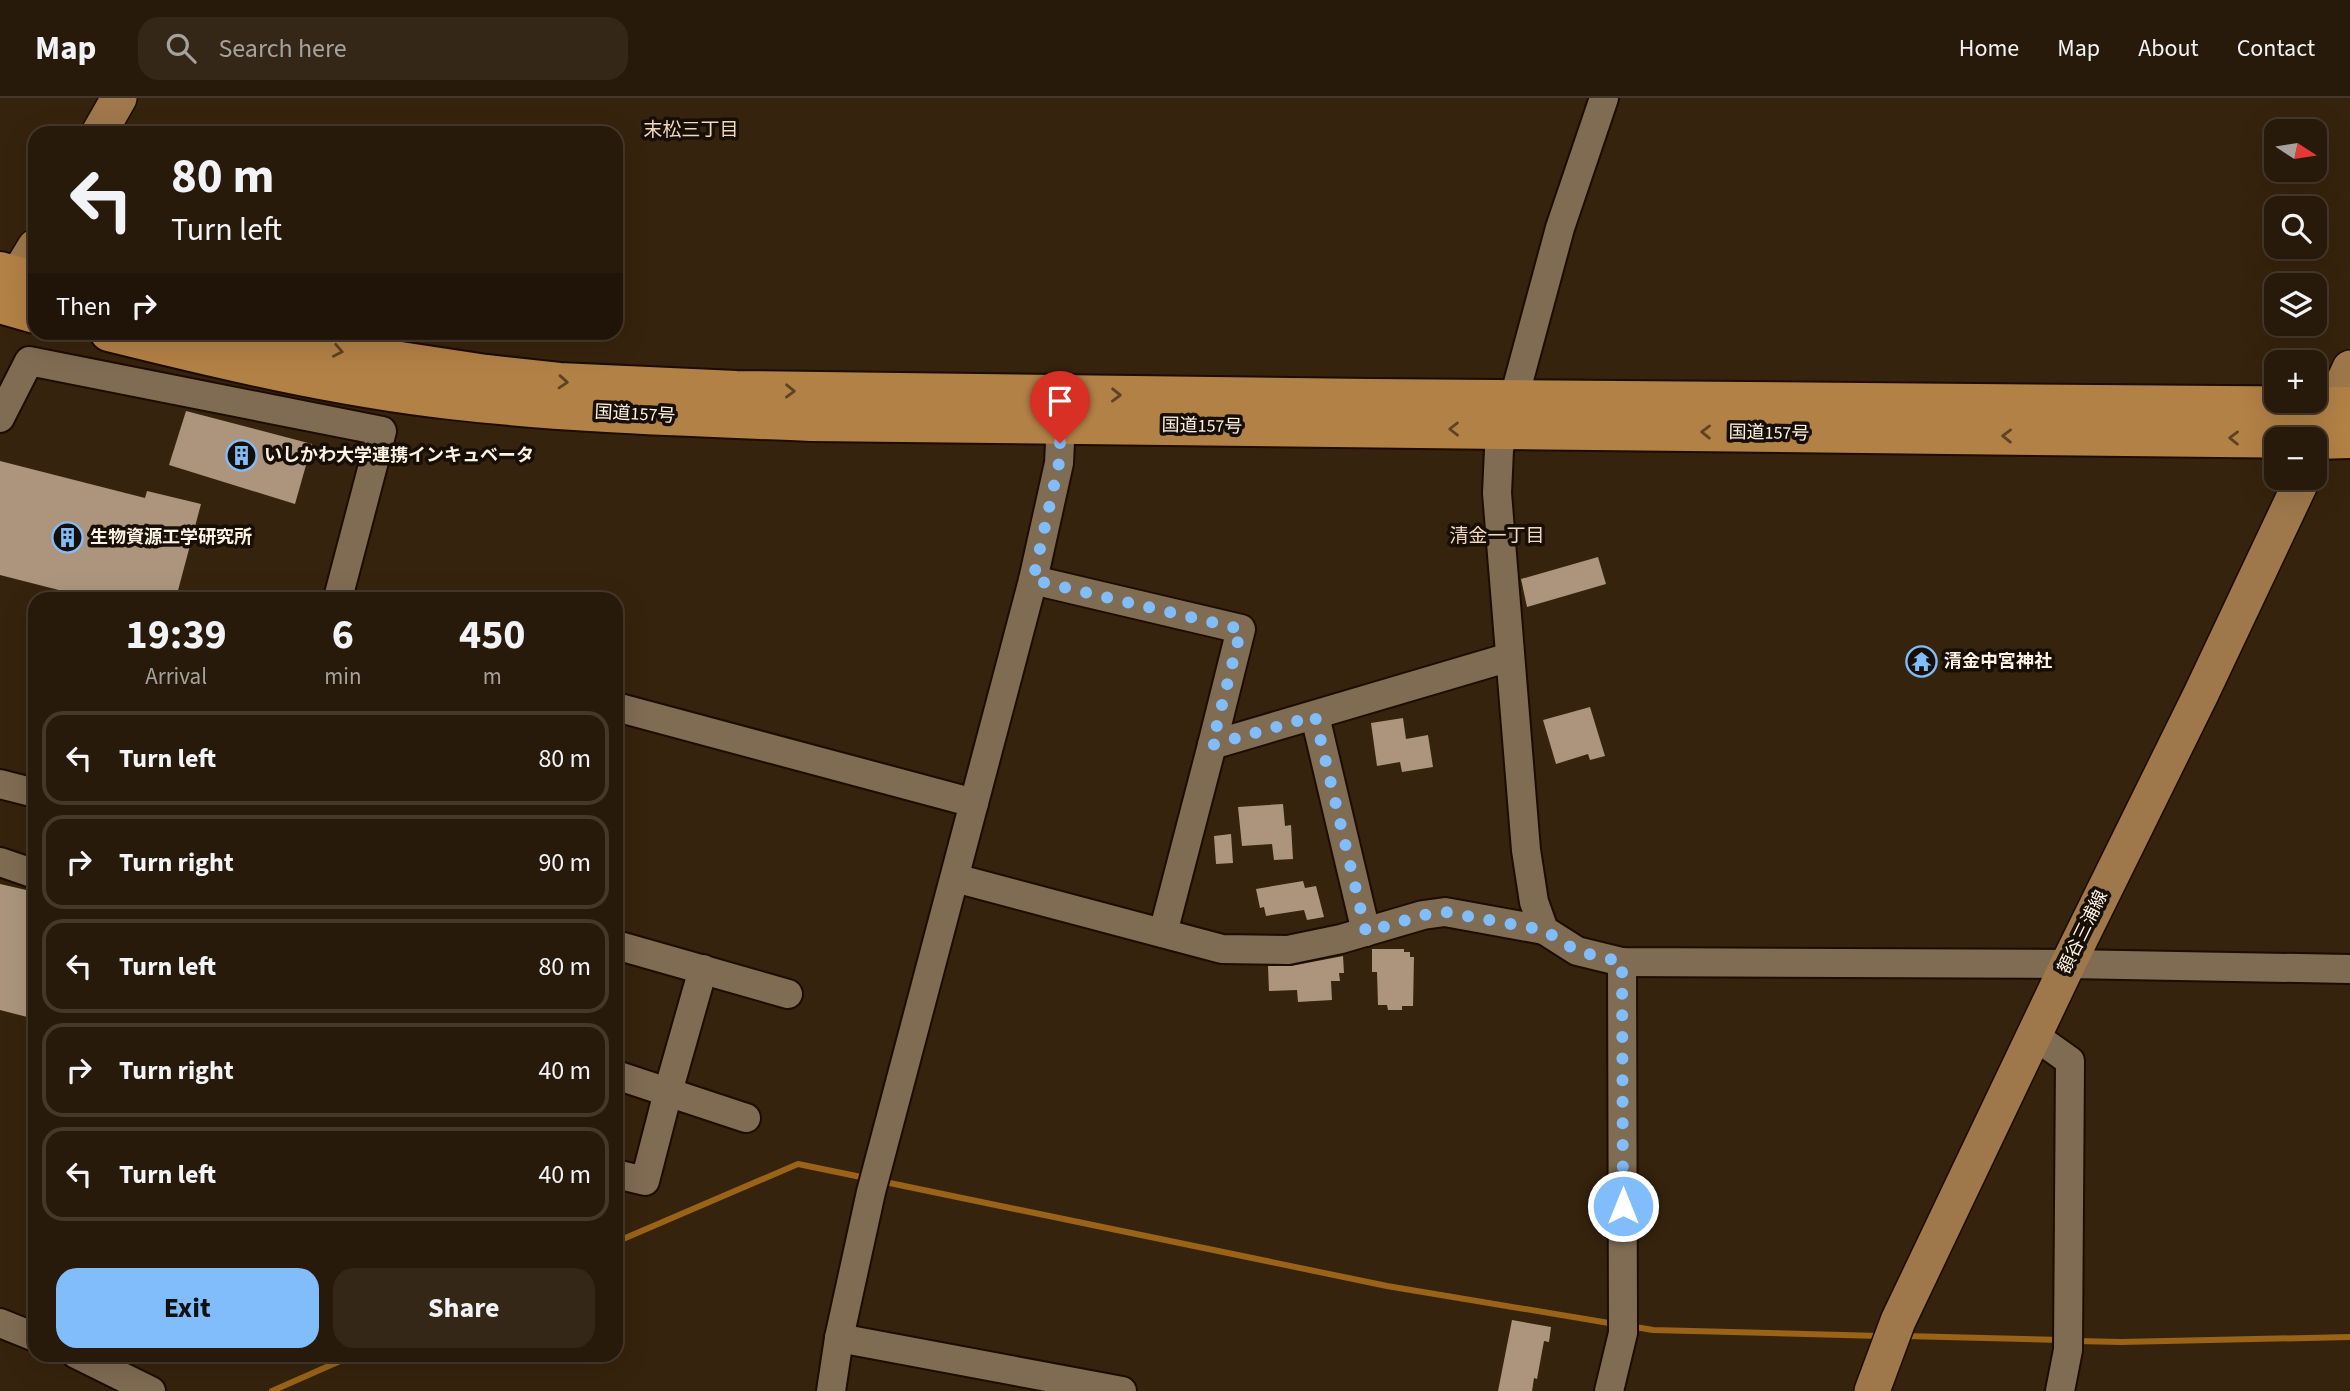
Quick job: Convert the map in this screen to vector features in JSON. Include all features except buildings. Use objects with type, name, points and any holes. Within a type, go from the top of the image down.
[{"type":"highway","points":[[12,284],[28,305]]},
{"type":"highway","name":"国道157号","points":[[141,340],[262,370],[449,400],[561,410],[811,422],[1061,424],[1508,414],[2264,430]]},
{"type":"highway","name":"国道157号","points":[[286,340],[354,354],[486,374],[607,385],[736,390],[1371,398],[1508,414]]},
{"type":"main road","points":[[103,126],[119,98]]},
{"type":"main road","points":[[2327,428],[2350,368]]},
{"type":"main road","name":"額谷三浦線","points":[[1872,1391],[1898,1321],[2297,490]]},
{"type":"street","points":[[1544,930],[1534,901],[1526,850],[1497,493],[1499,450],[1560,228],[1604,98]]},
{"type":"street","points":[[0,418],[29,360],[382,431],[340,592]]},
{"type":"street","points":[[831,1391],[839,1338],[874,1179],[1033,580],[1059,463],[1061,424]]},
{"type":"street","points":[[1033,580],[1241,629],[1163,933]]},
{"type":"street","points":[[1212,745],[1510,657]]},
{"type":"street","points":[[623,709],[974,803]]},
{"type":"street","points":[[1315,716],[1366,932]]},
{"type":"street","points":[[0,784],[28,791]]},
{"type":"street","points":[[0,862],[28,872]]},
{"type":"street","points":[[956,878],[1222,949],[1288,950],[1341,939],[1423,915],[1445,912],[1544,930],[1577,951],[1622,962],[2068,964],[2350,969]]},
{"type":"street","points":[[623,947],[788,994]]},
{"type":"street","points":[[1609,1391],[1623,1323],[1622,962]]},
{"type":"street","points":[[623,1176],[645,1181],[704,969]]},
{"type":"street","points":[[2035,1037],[2070,1061],[2068,1339],[2060,1391]]},
{"type":"street","points":[[623,1077],[746,1118]]},
{"type":"street","points":[[0,1323],[28,1334]]},
{"type":"street","points":[[839,1338],[1122,1391]]},
{"type":"street","points":[[92,1362],[151,1391]]},
{"type":"waterway","points":[[623,1239],[798,1164],[866,1178]]},
{"type":"waterway","points":[[880,1181],[1387,1286],[1615,1324]]},
{"type":"waterway","points":[[1629,1326],[1653,1330],[1880,1336]]},
{"type":"waterway","points":[[1905,1336],[2062,1340]]},
{"type":"waterway","points":[[2077,1341],[2350,1337]]},
{"type":"waterway","points":[[272,1391],[338,1362]]},
{"type":"place","name":"いしかわ大学連携インキュベータ","points":[[241,455]]},
{"type":"place","name":"生物資源工学研究所","points":[[67,537]]},
{"type":"place","name":"清金中宮神社","points":[[1921,661]]},
{"type":"district","name":"末松三丁目","points":[[691,130]]},
{"type":"district","name":"清金一丁目","points":[[1497,536]]},
{"type":"route","points":[[1060,443],[1059,463],[1033,580],[1241,629],[1212,745],[1315,716],[1366,932],[1423,915],[1445,912],[1544,930],[1577,951],[1622,962],[1623,1206]]}]
